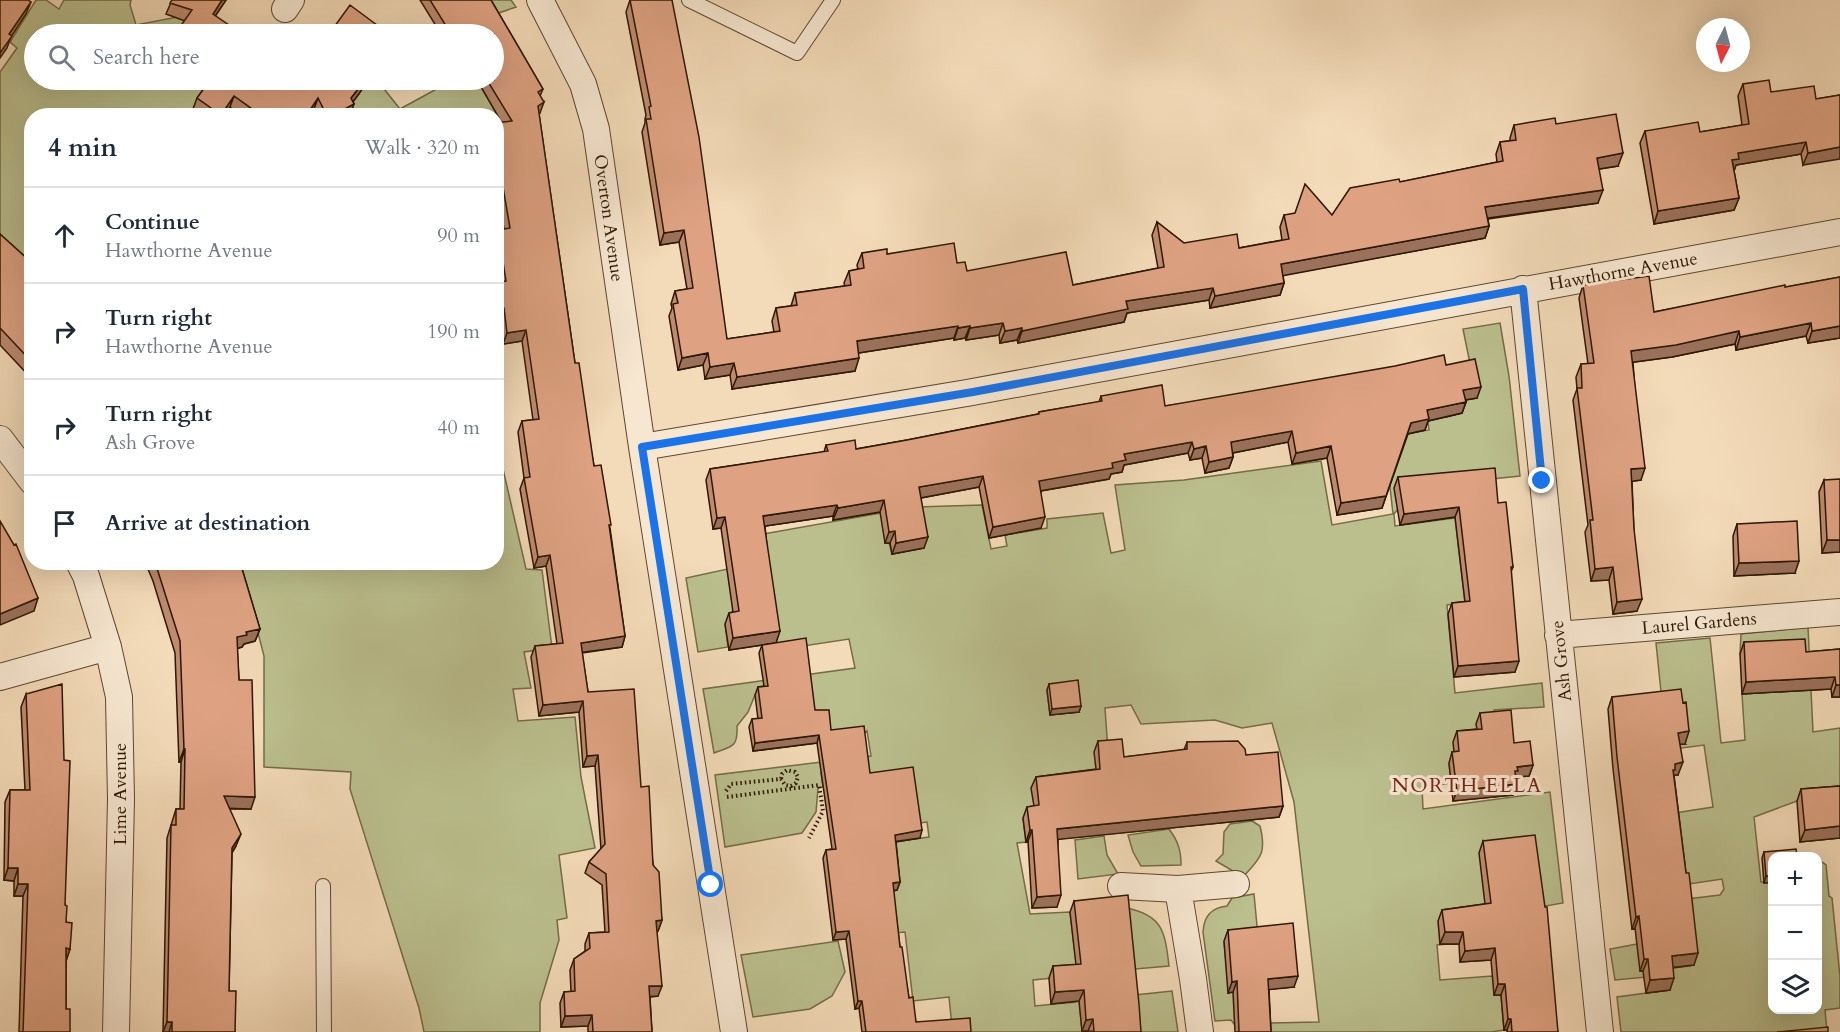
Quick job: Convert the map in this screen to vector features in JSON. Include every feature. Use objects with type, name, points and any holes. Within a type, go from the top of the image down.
[{"type":"street","name":"Overton Avenue","points":[[545,2],[583,84],[596,129],[642,447]]},
{"type":"street","name":"Hawthorne Avenue","points":[[642,447],[973,392],[1840,231]]},
{"type":"street","name":"Ash Grove","points":[[1523,289],[1600,1032]]},
{"type":"street","points":[[0,439],[24,470]]},
{"type":"street","points":[[642,447],[734,1032]]},
{"type":"street","name":"Lime Avenue","points":[[83,570],[108,646],[119,697],[121,787],[116,1032]]},
{"type":"street","name":"Laurel Gardens","points":[[1558,635],[1840,612]]},
{"type":"street","points":[[0,677],[108,646]]},
{"type":"street","points":[[1120,886],[1178,889],[1236,884]]},
{"type":"street","points":[[1178,889],[1200,1032]]},
{"type":"lane","points":[[689,0],[797,52],[833,0]]},
{"type":"lane","points":[[323,886],[324,1032]]},
{"type":"path","points":[[781,779],[782,774],[787,770],[795,772],[798,777],[791,788]]},
{"type":"path","points":[[727,797],[726,791],[731,784],[781,779]]},
{"type":"path","points":[[781,779],[791,788]]},
{"type":"path","points":[[697,803],[819,784],[825,811],[809,838]]},
{"type":"green space","points":[[36,0],[46,0],[59,9],[64,0],[131,0],[130,5],[136,24],[24,24],[24,90],[208,90],[194,108],[24,108],[24,258],[0,237],[0,72],[17,48],[10,42]]},
{"type":"green space","points":[[484,0],[511,0],[516,7],[493,15]]},
{"type":"green space","points":[[193,14],[186,24],[141,24]]},
{"type":"green space","points":[[360,90],[385,90],[399,108],[348,108]]},
{"type":"green space","points":[[435,90],[483,90],[493,108],[402,108]]},
{"type":"green space","points":[[1500,323],[1509,376],[1520,476],[1491,479],[1398,509],[1394,514],[1395,526],[1455,518],[1465,603],[1447,605],[1455,693],[1542,683],[1544,707],[1494,710],[1495,722],[1455,762],[1449,763],[1451,783],[1422,787],[1423,809],[1550,792],[1563,903],[1522,910],[1492,940],[1437,945],[1440,980],[1492,976],[1501,995],[1504,1030],[1491,1032],[1269,1032],[1269,1023],[1319,1022],[1294,802],[1272,723],[1242,728],[1215,720],[1141,724],[1131,705],[1105,708],[1108,751],[1096,777],[1035,816],[1023,818],[1026,842],[1017,843],[1030,914],[1070,912],[1078,978],[1073,976],[1033,980],[1035,1006],[1076,1002],[1079,999],[1082,1031],[1089,1032],[968,1032],[952,1027],[949,997],[913,1001],[905,932],[894,933],[885,843],[929,837],[927,822],[920,823],[821,773],[823,787],[818,788],[816,812],[802,833],[725,847],[715,775],[871,756],[867,731],[861,734],[814,740],[755,695],[748,712],[737,726],[733,745],[714,753],[703,689],[855,668],[849,639],[777,650],[765,570],[735,622],[725,624],[728,647],[698,652],[686,578],[728,569],[724,541],[881,513],[892,554],[923,548],[916,507],[982,505],[991,549],[1007,546],[1005,535],[1047,528],[1047,519],[1103,513],[1111,553],[1125,550],[1115,485],[1184,480],[1321,461],[1332,525],[1393,514],[1386,451],[1405,434],[1429,430],[1426,408],[1447,417],[1461,413],[1459,401],[1477,398],[1463,329]],"holes":[[[1047,690],[1079,712],[1050,715]]]},
{"type":"green space","points":[[504,473],[526,569],[542,570],[552,648],[524,652],[531,688],[513,689],[518,721],[575,717],[581,777],[595,848],[559,855],[567,918],[557,920],[559,940],[540,1003],[540,1032],[424,1032],[419,1008],[350,789],[351,772],[264,767],[264,656],[242,570],[504,570]]},
{"type":"green space","points":[[1808,627],[1813,732],[1840,728],[1840,798],[1797,801],[1754,817],[1761,882],[1768,882],[1768,1014],[1822,1014],[1822,862],[1826,865],[1829,896],[1832,898],[1840,977],[1840,1008],[1825,1010],[1827,1032],[1621,1032],[1617,997],[1669,990],[1668,975],[1615,980],[1610,949],[1637,944],[1687,899],[1720,895],[1724,889],[1722,879],[1689,884],[1661,815],[1713,807],[1704,745],[1667,750],[1656,643],[1710,638],[1721,743],[1745,740],[1742,694],[1803,690],[1800,651],[1740,654],[1741,634]]},
{"type":"green space","points":[[1252,821],[1260,826],[1263,843],[1258,860],[1243,877],[1216,861],[1223,854],[1224,832],[1230,824]]},
{"type":"green space","points":[[1169,829],[1178,846],[1181,865],[1141,866],[1133,852],[1128,835]]},
{"type":"green space","points":[[1104,836],[1107,855],[1118,874],[1078,879],[1075,840]]},
{"type":"green space","points":[[1254,894],[1259,947],[1224,942],[1229,992],[1263,990],[1266,1023],[1234,1024],[1231,1020],[1215,1021],[1203,932],[1205,921],[1213,911],[1227,906],[1232,898]]},
{"type":"green space","points":[[1126,908],[1148,915],[1155,920],[1166,944],[1169,966],[1135,969]]},
{"type":"green space","points":[[838,941],[845,972],[832,996],[810,1009],[753,1017],[741,955]]},
{"type":"green space","points":[[1172,991],[1178,1032],[1131,1032],[1135,995]]},
{"type":"building","points":[[0,0],[28,0],[31,2],[9,34],[12,36],[0,53]]},
{"type":"building","points":[[172,0],[222,0],[213,14],[228,24],[182,24],[192,10],[170,3]]},
{"type":"building","points":[[430,0],[491,0],[543,89],[538,92],[544,102],[538,106],[575,363],[579,363],[594,466],[601,465],[625,636],[581,643],[588,692],[634,689],[641,787],[649,786],[653,865],[659,872],[662,920],[656,921],[662,986],[649,986],[652,1032],[593,1032],[592,1015],[565,1016],[564,992],[575,991],[574,959],[590,948],[589,933],[609,932],[606,874],[589,862],[605,844],[598,755],[587,756],[583,701],[543,705],[535,646],[563,643],[550,555],[538,557],[524,478],[530,477],[522,421],[539,419],[526,330],[507,333],[504,308],[504,281],[506,281],[504,229],[510,228],[504,193],[504,122],[512,121],[493,90],[504,90],[504,24],[445,24]]},
{"type":"building","points":[[630,0],[672,0],[699,137],[727,339],[780,331],[776,308],[797,305],[795,293],[851,285],[849,271],[864,268],[862,253],[887,249],[887,254],[954,243],[957,263],[965,262],[967,271],[1066,252],[1073,285],[1164,267],[1157,222],[1184,243],[1237,234],[1239,248],[1289,239],[1284,215],[1295,213],[1305,184],[1332,215],[1350,188],[1399,179],[1400,182],[1503,161],[1500,142],[1516,140],[1514,125],[1555,118],[1556,124],[1616,114],[1623,153],[1597,158],[1603,190],[1485,207],[1489,226],[1281,264],[1284,283],[1215,296],[1213,288],[1126,301],[1128,309],[1022,331],[1022,328],[1005,331],[1003,323],[970,328],[970,326],[958,328],[958,326],[857,341],[859,358],[737,377],[734,363],[710,367],[708,353],[682,358],[673,304],[678,303],[675,291],[693,288],[684,230],[664,233],[646,119],[651,119],[649,107],[651,106]]},
{"type":"building","points":[[350,5],[376,24],[336,24]]},
{"type":"building","points":[[1769,80],[1771,92],[1814,86],[1816,99],[1840,95],[1840,147],[1808,153],[1806,142],[1738,153],[1739,159],[1732,160],[1739,198],[1658,211],[1645,131],[1698,122],[1700,132],[1749,124],[1743,84]]},
{"type":"building","points":[[203,90],[357,90],[351,98],[354,104],[347,108],[323,108],[318,98],[311,108],[251,108],[234,96],[226,108],[211,108],[197,98]]},
{"type":"building","points":[[0,234],[24,256],[24,354],[0,328]]},
{"type":"building","points":[[1649,276],[1654,312],[1785,285],[1785,287],[1840,277],[1840,326],[1812,331],[1811,323],[1740,337],[1739,331],[1676,345],[1631,351],[1645,468],[1631,469],[1634,529],[1642,599],[1617,602],[1613,567],[1595,569],[1590,520],[1593,520],[1577,388],[1582,388],[1581,364],[1594,363],[1583,285]]},
{"type":"building","points":[[1444,355],[1446,365],[1475,359],[1481,387],[1463,390],[1466,402],[1427,410],[1429,419],[1411,423],[1386,496],[1341,503],[1331,446],[1296,453],[1292,431],[1231,442],[1233,457],[1209,462],[1206,446],[1194,449],[1192,442],[1124,454],[1126,460],[1112,463],[1113,468],[1039,481],[1045,517],[993,527],[983,476],[919,487],[928,537],[896,543],[895,531],[889,532],[884,500],[838,508],[837,505],[763,516],[780,631],[733,638],[729,613],[739,611],[725,517],[717,518],[710,469],[828,451],[826,445],[855,440],[856,449],[907,440],[1102,401],[1101,396],[1162,385],[1165,406],[1395,366]]},
{"type":"building","points":[[1495,468],[1498,503],[1506,502],[1519,661],[1458,666],[1452,603],[1470,601],[1459,507],[1404,514],[1398,477]]},
{"type":"building","points":[[1840,479],[1840,540],[1827,540],[1824,480]]},
{"type":"building","points":[[0,521],[14,545],[16,544],[24,564],[24,570],[27,570],[38,598],[0,614]]},
{"type":"building","points":[[1797,521],[1799,561],[1739,563],[1737,524]]},
{"type":"building","points":[[158,570],[242,570],[260,629],[237,637],[239,680],[252,680],[255,797],[224,796],[241,834],[232,848],[229,991],[236,991],[235,1032],[172,1032],[172,1022],[167,1022],[171,825],[176,825],[176,809],[184,809],[185,749],[180,641]]},
{"type":"building","points":[[806,638],[815,710],[829,710],[831,730],[864,726],[870,773],[913,767],[922,830],[895,835],[900,882],[893,883],[900,947],[902,947],[909,998],[913,997],[916,1022],[970,1018],[971,1032],[866,1032],[862,1001],[858,1001],[849,931],[836,932],[826,850],[836,849],[819,735],[755,743],[752,719],[762,718],[758,687],[768,686],[762,645]]},
{"type":"building","points":[[1805,639],[1806,652],[1840,649],[1840,685],[1836,685],[1835,677],[1746,682],[1744,642]]},
{"type":"building","points":[[1078,680],[1081,706],[1052,709],[1049,684]]},
{"type":"building","points":[[62,684],[64,760],[70,761],[65,905],[67,906],[66,922],[72,923],[70,949],[66,948],[66,1009],[70,1009],[70,1032],[23,1032],[28,884],[18,884],[18,868],[8,868],[10,790],[30,790],[26,694]]},
{"type":"building","points":[[1681,689],[1683,703],[1686,702],[1689,731],[1678,733],[1683,762],[1675,764],[1675,770],[1673,770],[1686,873],[1689,873],[1698,953],[1672,956],[1674,978],[1650,980],[1648,959],[1644,959],[1639,916],[1636,917],[1612,697]]},
{"type":"building","points":[[1511,710],[1514,743],[1530,741],[1533,765],[1517,767],[1516,784],[1457,791],[1452,752],[1459,751],[1457,731],[1482,729],[1480,713]]},
{"type":"building","points":[[1122,739],[1124,757],[1187,749],[1187,742],[1238,741],[1245,749],[1246,755],[1278,752],[1283,806],[1057,829],[1061,895],[1037,897],[1032,830],[1030,830],[1027,807],[1039,805],[1036,777],[1100,769],[1098,741]]},
{"type":"building","points":[[1840,786],[1840,826],[1805,830],[1801,789]]},
{"type":"building","points":[[1535,835],[1545,907],[1547,907],[1558,1032],[1512,1032],[1511,1019],[1508,1019],[1505,984],[1498,984],[1495,948],[1465,951],[1463,932],[1445,932],[1442,910],[1491,903],[1483,841]]},
{"type":"building","points":[[1796,849],[1796,852],[1768,852],[1768,876],[1766,876],[1764,852]]},
{"type":"building","points":[[1128,895],[1141,1032],[1094,1032],[1093,1019],[1086,1020],[1084,990],[1055,992],[1053,966],[1081,964],[1074,901]]},
{"type":"building","points":[[1293,923],[1298,976],[1268,979],[1271,1032],[1239,1032],[1237,981],[1232,982],[1228,930]]},
{"type":"building","points":[[1828,1027],[1828,1032],[1777,1032]]},
{"type":"district","name":"NORTH ELLA","points":[[1467,785]]},
{"type":"route","points":[[711,885],[642,447],[973,392],[1523,289],[1542,481]]}]
